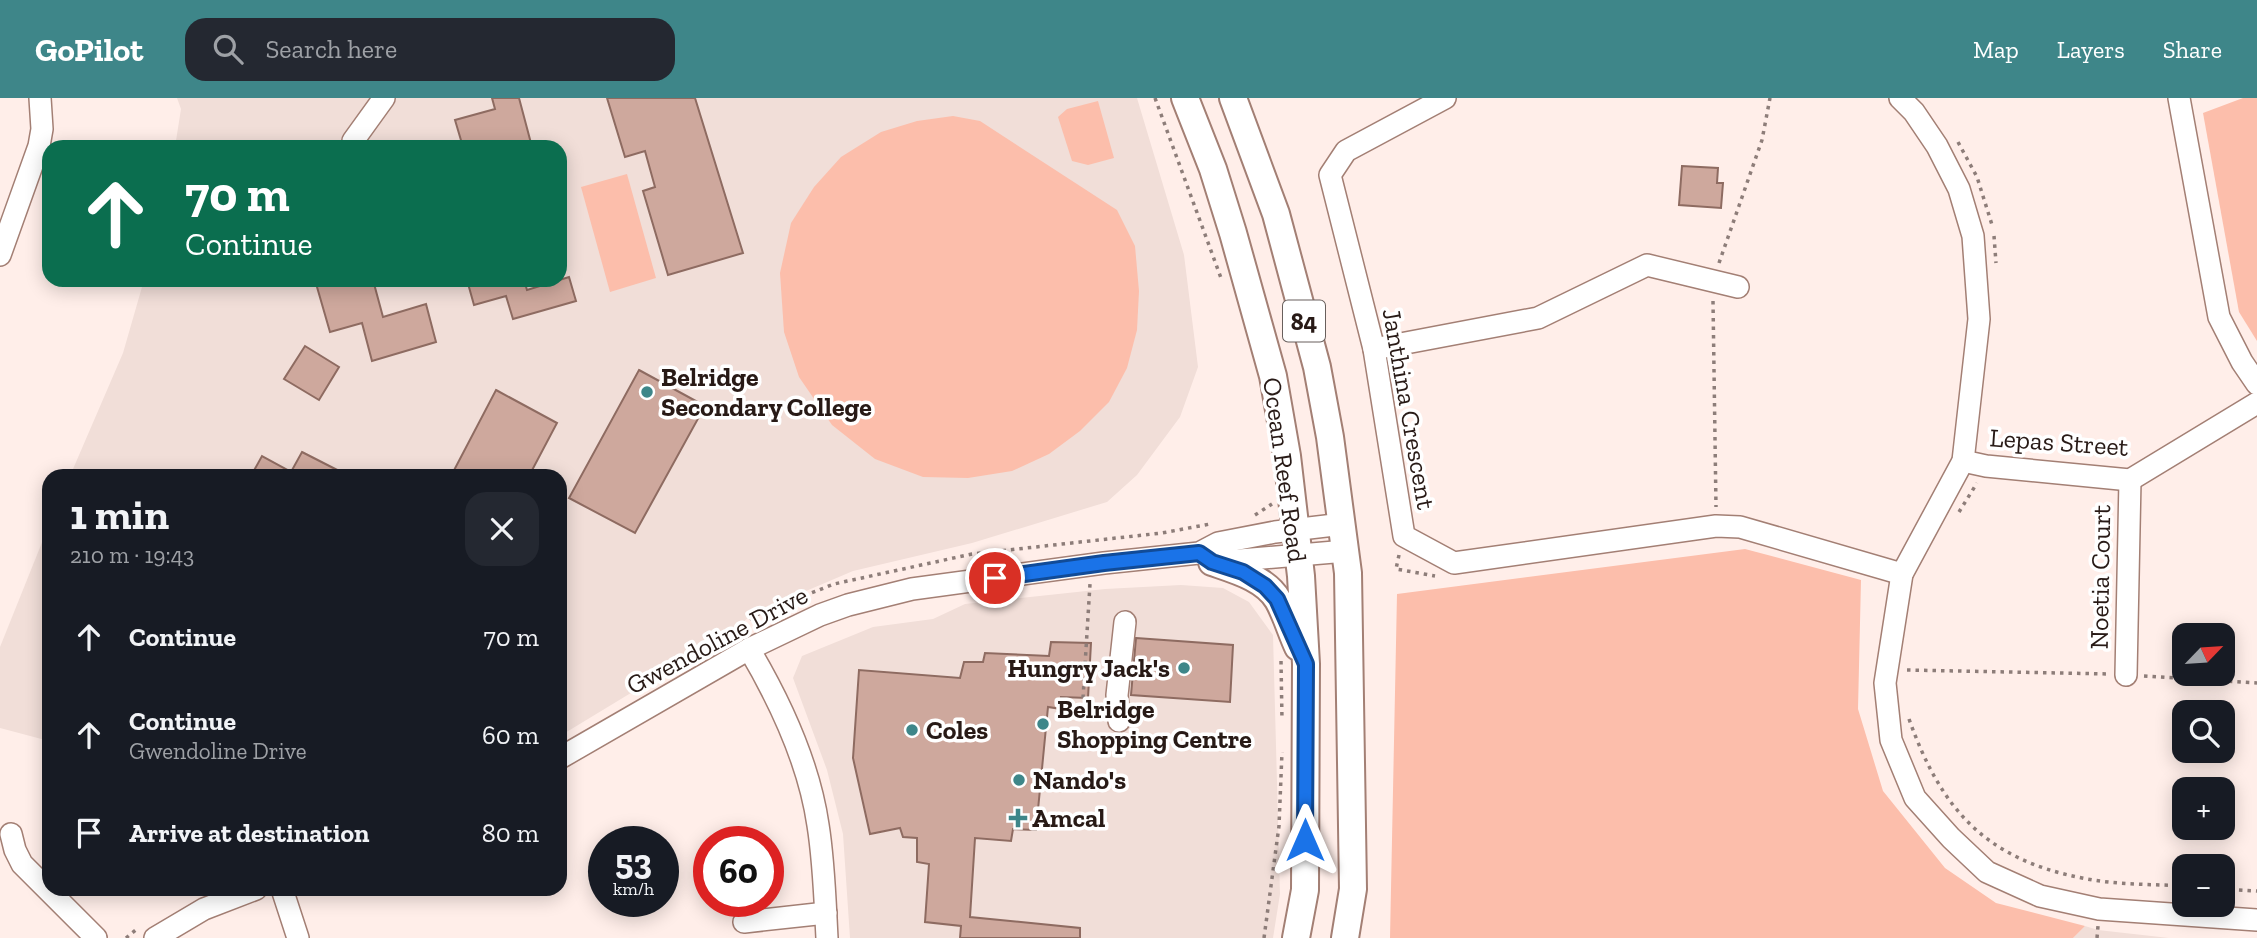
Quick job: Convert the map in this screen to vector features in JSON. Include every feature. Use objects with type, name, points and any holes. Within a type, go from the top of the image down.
[{"type":"main road","name":"Ocean Reef Road","points":[[1185,98],[1213,169],[1229,220],[1273,376],[1287,456],[1293,660],[1305,890],[1296,938]]},
{"type":"main road","name":"Ocean Reef Road","points":[[1233,98],[1276,214],[1317,367],[1343,524],[1348,573],[1353,890],[1345,938]]},
{"type":"main road","points":[[1205,558],[1243,572],[1265,586],[1277,599],[1293,660]]},
{"type":"street","points":[[0,255],[38,146],[42,129],[40,98]]},
{"type":"street","points":[[354,140],[384,98]]},
{"type":"street","name":"Janthina Crescent","points":[[1445,98],[1346,151],[1330,175],[1374,349],[1404,536],[1454,563],[1716,526],[1740,527],[1902,574]]},
{"type":"street","points":[[1900,98],[1914,112],[1937,146],[1959,189],[1973,236],[1979,319],[1962,461],[1902,574],[1885,683],[1891,740],[1915,798],[1987,872],[2040,896],[2099,909],[2257,920]]},
{"type":"street","points":[[2179,98],[2219,317],[2242,362],[2257,384]]},
{"type":"street","points":[[1374,349],[1538,318],[1647,265],[1738,287]]},
{"type":"street","name":"Lepas Street","points":[[1962,461],[1986,466],[2130,480],[2257,403]]},
{"type":"street","name":"Noetia Court","points":[[2126,675],[2130,480]]},
{"type":"street","name":"Gwendoline Drive","points":[[567,754],[750,649],[820,615],[848,605],[912,589],[1104,563],[1205,558],[1343,524]]},
{"type":"street","name":"Gwendoline Drive","points":[[1205,558],[1218,543],[1290,539],[1346,551]]},
{"type":"street","points":[[1119,721],[1117,695],[1125,622]]},
{"type":"street","points":[[750,649],[783,711],[806,775],[818,823],[827,938]]},
{"type":"street","points":[[11,834],[22,864],[42,884]]},
{"type":"street","points":[[54,896],[96,938]]},
{"type":"street","points":[[155,938],[204,909],[238,896]]},
{"type":"street","points":[[284,896],[298,938]]},
{"type":"street","points":[[744,922],[826,913]]},
{"type":"path","points":[[1155,98],[1202,220],[1224,290]]},
{"type":"path","points":[[1716,526],[1713,281],[1762,140],[1770,98]]},
{"type":"path","points":[[1271,494],[1290,539]]},
{"type":"path","points":[[1396,569],[1425,576],[1444,576]]},
{"type":"path","points":[[1083,698],[1090,581]]},
{"type":"path","points":[[1282,731],[1293,660]]},
{"type":"path","points":[[1887,669],[2126,675],[2257,683]]},
{"type":"path","points":[[1906,711],[1928,767],[1941,790],[1979,834],[2025,861],[2082,878],[2172,885]]},
{"type":"path","points":[[1264,938],[1279,826],[1282,744]]},
{"type":"path","points":[[2235,890],[2257,891]]},
{"type":"path","points":[[2097,938],[2098,930]]},
{"type":"shaded area","name":"Belridge Secondary College","points":[[177,98],[1137,98],[1184,255],[1198,367],[1180,417],[1137,475],[1107,502],[972,543],[853,571],[757,612],[705,648],[567,732],[567,469],[73,469],[123,353],[142,287],[567,287],[567,140],[176,140],[181,109]]},
{"type":"shaded area","points":[[2243,98],[2257,98],[2257,341],[2239,312],[2203,113]]},
{"type":"shaded area","points":[[1098,101],[1114,158],[1088,165],[1072,161],[1058,117],[1067,109]]},
{"type":"shaded area","points":[[953,116],[980,121],[1117,210],[1135,246],[1139,291],[1137,330],[1127,368],[1109,402],[1080,431],[1049,454],[1012,471],[968,478],[923,477],[875,459],[832,425],[799,377],[784,332],[780,273],[791,223],[814,187],[841,157],[881,132],[917,121]]},
{"type":"shaded area","points":[[627,174],[656,278],[610,292],[581,187]]},
{"type":"shaded area","points":[[42,542],[42,739],[0,728],[0,647]]},
{"type":"shaded area","points":[[1745,549],[1861,580],[1858,709],[1883,791],[1945,868],[1996,903],[2085,926],[2073,938],[1390,938],[1397,594]]},
{"type":"shaded area","name":"Belridge Shopping Centre","points":[[1181,585],[1223,588],[1249,602],[1273,635],[1280,894],[1273,938],[850,938],[843,834],[827,770],[793,678],[802,656],[873,627],[933,619],[965,604],[1105,589]]},
{"type":"shaded area","points":[[2085,926],[2098,930],[2169,938],[2073,938]]},
{"type":"building","points":[[492,98],[519,98],[530,140],[461,140],[455,120],[495,109]]},
{"type":"building","points":[[607,98],[695,98],[743,253],[668,275],[643,191],[655,187],[645,151],[625,157]]},
{"type":"building","points":[[1682,166],[1718,168],[1717,183],[1723,183],[1721,208],[1679,205]]},
{"type":"building","points":[[567,278],[576,301],[513,319],[506,296],[474,305],[469,287],[526,287],[527,290],[537,287],[567,287]]},
{"type":"building","points":[[317,287],[375,287],[383,317],[426,304],[436,342],[372,361],[362,323],[330,332]]},
{"type":"building","points":[[305,346],[339,367],[319,400],[284,379]]},
{"type":"building","points":[[639,370],[705,406],[635,533],[569,498]]},
{"type":"building","points":[[496,390],[557,423],[533,469],[455,469]]},
{"type":"building","points":[[302,452],[335,469],[293,469]]},
{"type":"building","points":[[262,456],[286,469],[255,469]]},
{"type":"building","points":[[1136,638],[1233,645],[1230,702],[1131,695]]},
{"type":"building","points":[[1051,642],[1091,643],[1088,698],[1061,697],[1061,709],[1048,707],[1036,830],[1013,829],[1011,841],[975,838],[970,917],[1080,928],[1080,938],[960,938],[961,926],[925,922],[929,864],[917,862],[917,838],[903,837],[900,828],[870,834],[853,758],[859,670],[960,678],[964,662],[983,662],[985,653],[1049,656]]},
{"type":"place","name":"Belridge Secondary College","points":[[647,392]]},
{"type":"place","name":"Hungry Jack's","points":[[1184,668]]},
{"type":"place","name":"Belridge Shopping Centre","points":[[1043,724]]},
{"type":"place","name":"Coles","points":[[912,730]]},
{"type":"place","name":"Nando's","points":[[1019,780]]},
{"type":"place","name":"Amcal","points":[[1018,818]]},
{"type":"route","points":[[995,578],[1199,553],[1212,562],[1243,572],[1265,586],[1277,599],[1306,664],[1305,840]]}]
